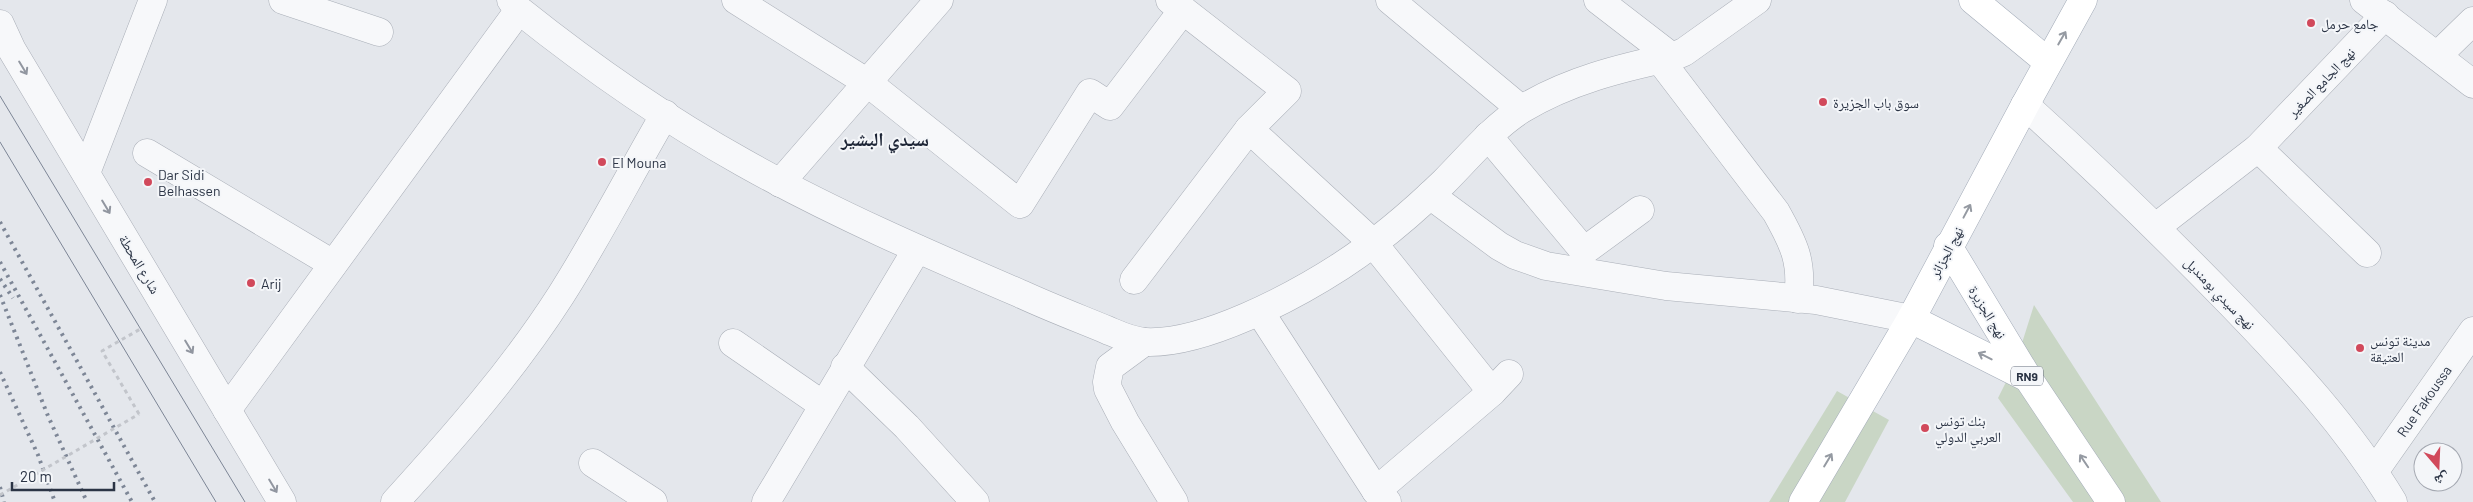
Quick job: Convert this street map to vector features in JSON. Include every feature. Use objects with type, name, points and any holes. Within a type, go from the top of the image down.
[{"type":"main road","points":[[1973,0],[2048,62]]},
{"type":"main road","name":"نهج الجزائر","points":[[1803,502],[1911,319],[2024,105],[2083,0]]},
{"type":"main road","name":"نهج الجزيرة","points":[[1948,246],[2028,378],[2111,502]]},
{"type":"main road","name":"نهج الجزيرة","points":[[1911,319],[2028,378]]},
{"type":"street","points":[[86,173],[153,0]]},
{"type":"street","points":[[283,0],[378,32]]},
{"type":"street","points":[[736,0],[868,83],[1020,204],[1090,94],[1110,106],[1176,5],[1287,91],[1249,129],[1134,280]]},
{"type":"street","points":[[780,182],[868,83],[938,0]]},
{"type":"street","points":[[1390,0],[1521,109]]},
{"type":"street","points":[[1598,0],[1666,59],[1776,212],[1788,233],[1798,257],[1801,277],[1798,299]]},
{"type":"street","points":[[227,410],[333,264],[515,5],[599,70],[664,114],[780,182],[916,249],[1055,309],[1127,338],[1144,342],[1190,336],[1260,312],[1343,265],[1373,243],[1430,195],[1488,136],[1521,109],[1549,95],[1599,75],[1666,59],[1695,46],[1757,0]]},
{"type":"street","points":[[2374,8],[2473,84]]},
{"type":"street","name":"نهج الجامع الصغير","points":[[2156,227],[2258,148],[2374,8]]},
{"type":"street","points":[[2437,56],[2473,21]]},
{"type":"street","name":"شارع المحطة","points":[[0,24],[12,50],[282,502]]},
{"type":"street","name":"نهج سيدي بومنديل","points":[[2024,105],[2156,227],[2316,394],[2374,472],[2393,502]]},
{"type":"street","points":[[395,502],[470,416],[542,325],[562,294],[664,114]]},
{"type":"street","points":[[1249,129],[1373,243],[1500,383],[1382,496],[1260,312]]},
{"type":"street","points":[[1488,136],[1584,251],[1640,210]]},
{"type":"street","points":[[2258,148],[2367,253]]},
{"type":"street","points":[[147,153],[333,264]]},
{"type":"street","points":[[1430,195],[1499,246],[1522,258],[1546,266],[1666,286],[1816,300],[1911,319]]},
{"type":"street","points":[[766,502],[916,249]]},
{"type":"street","name":"Rue Fakoussa","points":[[2374,472],[2473,331]]},
{"type":"street","points":[[1144,342],[1110,366],[1107,382],[1125,422],[1174,502]]},
{"type":"street","points":[[733,343],[823,405]]},
{"type":"street","points":[[845,366],[907,427],[975,502]]},
{"type":"street","points":[[593,463],[653,502]]},
{"type":"path","points":[[0,495],[139,414],[102,351],[169,312]]},
{"type":"green space","points":[[2034,305],[2161,502],[2073,502],[1998,398],[2016,362]]},
{"type":"green space","points":[[1837,391],[1889,420],[1845,502],[1769,502]]},
{"type":"tram line","points":[[0,96],[245,502]]},
{"type":"tram line","points":[[0,142],[216,502]]},
{"type":"railway","points":[[0,222],[155,502]]},
{"type":"railway","points":[[0,262],[132,502]]},
{"type":"railway","points":[[0,279],[13,298]]},
{"type":"railway","points":[[0,295],[48,416],[87,502]]},
{"type":"railway","points":[[0,372],[38,455],[55,502]]},
{"type":"railway","points":[[0,487],[4,502]]},
{"type":"place","name":"جامع حرمل","points":[[2311,23]]},
{"type":"place","name":"سوق باب الجزيرة","points":[[1823,102]]},
{"type":"place","name":"El Mouna","points":[[602,162]]},
{"type":"place","name":"Dar Sidi Belhassen","points":[[148,182]]},
{"type":"place","name":"Arij","points":[[251,283]]},
{"type":"place","name":"مدينة تونس العتيقة","points":[[2360,348]]},
{"type":"place","name":"بنك تونس العربي الدولي","points":[[1925,428]]},
{"type":"district","name":"سيدي البشير","points":[[885,138]]}]
